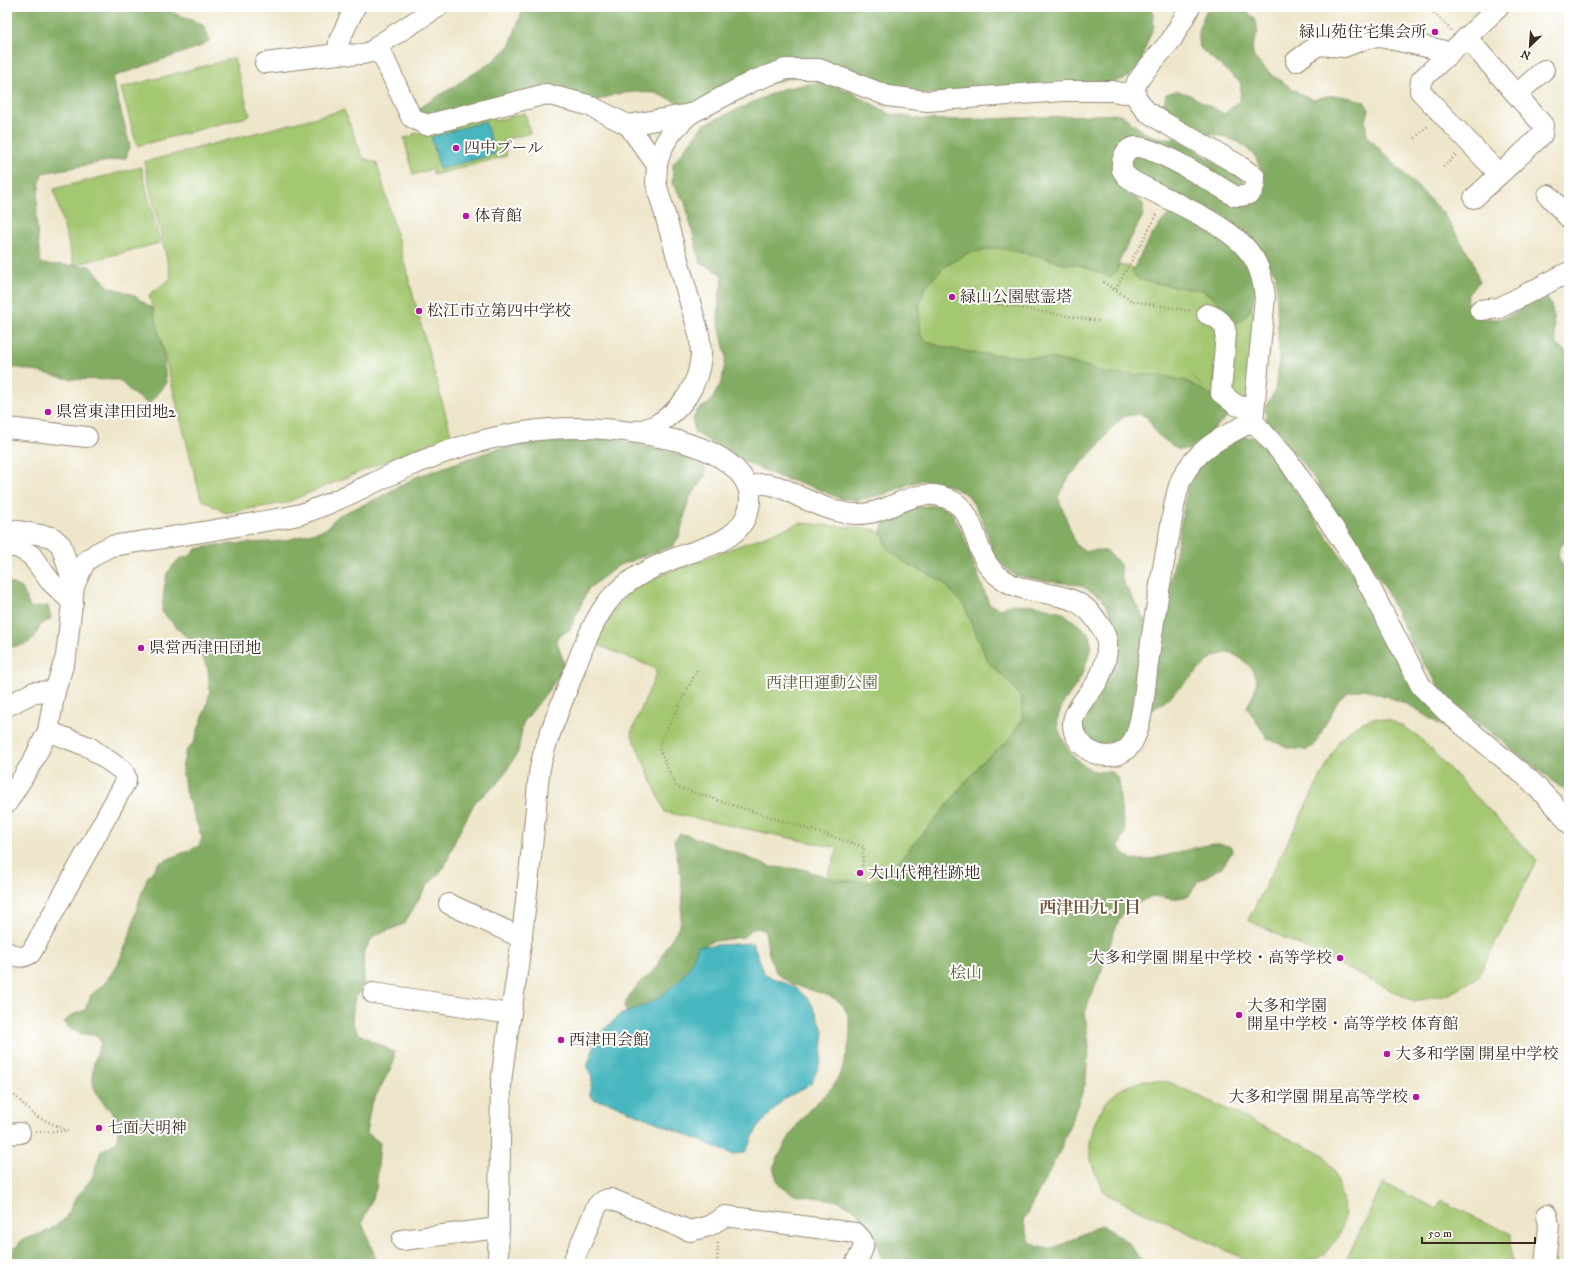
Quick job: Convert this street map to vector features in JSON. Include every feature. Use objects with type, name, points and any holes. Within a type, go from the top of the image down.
[{"type":"street","points":[[338,54],[339,41],[354,7]]},
{"type":"street","points":[[1190,7],[1172,39],[1144,71],[1135,88],[1136,97],[1146,111],[1237,164],[1255,177],[1255,187],[1250,194],[1235,196],[1181,164],[1159,154],[1136,147],[1129,149],[1122,156],[1122,170],[1126,176],[1233,235],[1251,254],[1262,277],[1265,297],[1254,416]]},
{"type":"street","points":[[1499,7],[1421,80],[1420,91],[1499,174]]},
{"type":"street","points":[[265,63],[338,54],[364,54],[374,51],[380,44],[434,9]]},
{"type":"street","points":[[1296,61],[1318,45],[1344,47],[1374,37],[1441,50],[1459,44]]},
{"type":"street","points":[[1459,44],[1516,94],[1543,125],[1542,135],[1474,198]]},
{"type":"street","points":[[374,51],[383,56],[411,117],[426,125],[546,94],[588,105],[628,125],[657,165]]},
{"type":"street","points":[[628,125],[690,114],[753,81],[786,69],[819,69],[888,96],[927,101],[1063,91],[1135,92]]},
{"type":"street","points":[[1516,94],[1544,70]]},
{"type":"street","points":[[633,432],[653,427],[684,402],[692,389],[699,372],[701,354],[699,334],[656,183],[659,155],[670,135],[690,114]]},
{"type":"street","points":[[1548,195],[1569,218]]},
{"type":"street","points":[[1480,310],[1499,308],[1569,272]]},
{"type":"street","points":[[1207,314],[1214,316],[1226,328],[1221,393],[1236,405],[1254,416],[1287,459],[1345,545],[1371,589],[1421,686],[1448,713],[1530,780],[1560,811],[1569,823]]},
{"type":"street","points":[[748,487],[763,484],[774,486],[816,504],[837,511],[854,514],[869,514],[896,505],[911,497],[926,495],[941,496],[963,507],[968,515],[987,566],[998,577],[1011,584],[1066,597],[1087,607],[1095,616],[1107,641],[1105,663],[1098,680],[1077,710],[1073,724],[1077,738],[1083,746],[1097,754],[1106,756],[1115,755],[1124,752],[1131,745],[1135,737],[1141,712],[1156,602],[1181,480],[1193,460],[1212,443],[1254,416]]},
{"type":"street","points":[[7,428],[87,437]]},
{"type":"street","points":[[7,803],[33,761],[48,731],[55,691],[66,656],[73,594],[84,562],[111,546],[214,531],[299,514],[334,501],[445,452],[515,433],[554,428],[600,428],[633,432],[667,438],[706,450],[734,466],[744,476],[748,487],[750,506],[742,524],[732,535],[718,543],[675,558],[630,580],[607,602],[594,623],[585,642],[540,765],[522,938],[501,1084],[498,1264]]},
{"type":"street","points":[[7,529],[52,537],[57,540],[64,554],[73,594]]},
{"type":"street","points":[[7,546],[19,548],[31,555],[50,581],[73,594]]},
{"type":"street","points":[[7,706],[34,692],[55,691]]},
{"type":"street","points":[[7,952],[19,957],[23,957],[31,953],[126,781],[123,771],[89,747],[48,731]]},
{"type":"street","points":[[449,904],[522,938]]},
{"type":"street","points":[[373,993],[510,1014]]},
{"type":"street","points":[[572,1264],[597,1206],[603,1200],[611,1199],[690,1231],[709,1226],[725,1216],[855,1233],[860,1236],[864,1247],[855,1264]]},
{"type":"street","points":[[1545,1264],[1549,1225],[1547,1216]]},
{"type":"street","points":[[402,1240],[499,1228]]},
{"type":"path","points":[[1428,7],[1459,44]]},
{"type":"path","points":[[1116,289],[1166,198]]},
{"type":"path","points":[[1104,282],[1132,301],[1207,314]]},
{"type":"path","points":[[958,298],[1098,321]]},
{"type":"path","points":[[1193,374],[1206,387]]},
{"type":"path","points":[[697,670],[662,739],[659,748],[677,787],[864,847],[862,867]]},
{"type":"path","points":[[7,1094],[13,1094],[35,1116],[68,1131],[13,1133]]},
{"type":"green space","points":[[7,7],[158,7],[204,26],[210,40],[199,47],[112,77],[130,146],[126,158],[42,173],[39,184],[37,218],[41,264],[90,266],[109,287],[132,294],[153,309],[163,348],[166,383],[149,404],[133,394],[119,380],[70,379],[20,368],[7,367]]},
{"type":"green space","points":[[524,7],[1152,7],[1154,26],[1146,45],[1141,65],[1127,78],[1114,82],[915,95],[831,67],[698,103],[682,104],[655,93],[634,92],[616,94],[593,102],[566,92],[454,116],[419,115],[418,109],[492,62],[509,47]]},
{"type":"green space","points":[[1216,7],[1242,7],[1254,18],[1258,32],[1252,47],[1254,58],[1273,76],[1299,93],[1314,100],[1327,96],[1333,96],[1364,101],[1369,110],[1365,120],[1367,136],[1442,212],[1472,259],[1479,282],[1468,294],[1467,309],[1483,318],[1502,318],[1513,314],[1546,296],[1552,308],[1556,344],[1569,354],[1569,540],[1560,547],[1558,555],[1562,564],[1569,572],[1569,794],[1448,699],[1413,647],[1383,584],[1314,478],[1267,421],[1265,408],[1275,391],[1279,363],[1276,274],[1239,232],[1132,174],[1128,163],[1131,155],[1145,156],[1171,168],[1233,204],[1247,206],[1261,197],[1266,183],[1256,158],[1245,146],[1227,137],[1203,133],[1163,111],[1166,94],[1176,91],[1188,94],[1224,114],[1240,101],[1241,83],[1200,48],[1198,31],[1205,13]]},
{"type":"green space","points":[[234,58],[250,116],[137,146],[121,88]]},
{"type":"green space","points":[[823,81],[851,92],[890,114],[918,119],[960,120],[1121,114],[1145,133],[1152,136],[1166,138],[1175,137],[1244,180],[1242,185],[1236,191],[1133,142],[1119,181],[1143,204],[1143,215],[1120,259],[1117,270],[1111,277],[1078,265],[1064,264],[1039,256],[998,248],[968,253],[944,267],[925,288],[919,306],[921,336],[928,342],[943,347],[974,353],[1055,359],[1086,366],[1106,374],[1160,375],[1186,381],[1225,402],[1228,412],[1227,417],[1190,450],[1177,449],[1157,434],[1147,417],[1139,414],[1125,416],[1114,425],[1101,442],[1069,477],[1058,497],[1076,545],[1086,551],[1100,550],[1108,552],[1120,564],[1122,580],[1145,620],[1138,680],[1127,729],[1122,739],[1114,745],[1106,746],[1094,743],[1082,725],[1084,714],[1114,664],[1119,643],[1113,617],[1101,597],[1080,585],[1014,575],[1001,564],[993,553],[979,513],[968,495],[948,485],[921,480],[884,494],[859,500],[841,499],[813,487],[779,477],[741,460],[694,432],[693,419],[697,410],[710,403],[722,381],[726,356],[718,320],[719,296],[723,280],[721,274],[700,262],[685,202],[672,184],[673,164],[703,125],[782,89]]},
{"type":"green space","points":[[344,110],[363,158],[377,163],[451,434],[285,503],[225,513],[201,499],[149,295],[171,278],[144,162]]},
{"type":"green space","name":"四中プール","points":[[525,113],[530,133],[503,140],[507,156],[433,175],[432,169],[413,175],[404,138],[413,136],[413,134],[492,116],[494,121]]},
{"type":"green space","points":[[141,167],[160,243],[74,265],[54,189]]},
{"type":"green space","points":[[1173,211],[1235,247],[1248,266],[1256,287],[1252,307],[1242,320],[1235,323],[1224,320],[1217,300],[1202,290],[1139,280],[1132,272],[1144,248],[1155,231]]},
{"type":"green space","points":[[916,218],[1245,294],[1257,320],[1249,400],[893,352]]},
{"type":"green space","points":[[1243,436],[1253,438],[1265,445],[1459,731],[1450,731],[1405,703],[1365,689],[1349,692],[1339,699],[1314,746],[1304,750],[1288,748],[1267,738],[1247,707],[1254,694],[1256,683],[1255,677],[1250,666],[1229,652],[1213,657],[1164,702],[1152,710],[1148,708],[1188,484],[1199,466],[1218,449]]},
{"type":"green space","points":[[614,439],[675,453],[697,462],[705,468],[705,476],[689,499],[679,537],[673,546],[619,565],[588,589],[570,629],[556,639],[565,666],[523,723],[518,752],[500,781],[475,802],[457,836],[444,868],[426,887],[404,924],[374,936],[363,953],[364,982],[354,1001],[352,1023],[359,1034],[394,1052],[394,1062],[371,1105],[366,1132],[380,1143],[376,1189],[362,1223],[378,1264],[7,1264],[7,1258],[22,1240],[48,1231],[65,1219],[76,1198],[92,1178],[101,1151],[117,1142],[119,1122],[99,1097],[94,1084],[94,1063],[101,1044],[98,1036],[75,1031],[64,1022],[72,1015],[85,1010],[91,995],[105,983],[118,964],[129,938],[147,878],[159,863],[199,846],[202,838],[186,794],[182,768],[186,751],[194,742],[207,705],[210,690],[208,669],[197,646],[162,612],[167,573],[179,559],[190,556],[196,549],[217,545],[284,541],[326,529],[337,516],[372,501],[416,477],[496,449],[543,442]]},
{"type":"green space","name":"桧山","points":[[938,505],[951,512],[962,531],[989,604],[1000,609],[1012,604],[1035,605],[1062,612],[1090,634],[1091,651],[1080,679],[1064,702],[1057,719],[1059,731],[1067,748],[1080,763],[1093,771],[1112,772],[1119,780],[1120,803],[1125,831],[1119,847],[1123,853],[1132,859],[1140,860],[1162,857],[1211,845],[1221,844],[1231,847],[1232,852],[1223,866],[1197,882],[1189,896],[1173,899],[1152,896],[1125,909],[1116,926],[1102,969],[1085,1012],[1089,1047],[1085,1085],[1059,1153],[1023,1221],[1030,1242],[1038,1247],[1044,1248],[1058,1246],[1102,1225],[1129,1243],[1143,1264],[886,1264],[880,1255],[876,1241],[856,1210],[840,1201],[793,1194],[779,1185],[773,1168],[796,1127],[809,1110],[829,1091],[838,1079],[845,1061],[850,1037],[849,1019],[844,1007],[836,1000],[826,995],[789,982],[775,971],[769,954],[765,931],[758,928],[751,930],[743,937],[709,942],[701,950],[684,981],[659,1002],[628,1015],[624,1006],[631,993],[657,968],[667,946],[680,925],[683,899],[680,871],[674,840],[680,834],[687,835],[734,852],[771,867],[802,869],[837,880],[869,882],[884,877],[933,822],[981,763],[1008,741],[1022,720],[1022,699],[1009,682],[988,662],[964,606],[943,582],[906,563],[888,549],[881,531],[884,521],[896,512],[914,507]]},
{"type":"green space","name":"西津田運動公園","points":[[800,523],[874,529],[938,568],[974,600],[1033,720],[890,881],[836,890],[828,874],[838,848],[665,812],[631,733],[657,672],[652,667],[595,644],[614,608],[629,592],[650,579]]},
{"type":"green space","points":[[8,582],[22,588],[30,608],[48,606],[51,619],[40,625],[33,639],[26,644],[9,647],[7,662],[7,584]]},
{"type":"green space","points":[[1375,718],[1392,721],[1417,735],[1537,860],[1479,975],[1447,995],[1413,1001],[1248,920],[1339,741],[1355,726],[1364,721]]},
{"type":"green space","points":[[1144,1080],[1169,1082],[1324,1155],[1337,1178],[1345,1211],[1337,1239],[1324,1254],[1309,1264],[1255,1264],[1106,1194],[1096,1175],[1091,1157],[1090,1148],[1093,1129],[1097,1118],[1110,1098],[1129,1085]]},
{"type":"green space","points":[[1383,1183],[1437,1209],[1441,1201],[1511,1234],[1512,1264],[1350,1264],[1345,1262]]},
{"type":"water","points":[[485,121],[495,154],[440,169],[431,137]]},
{"type":"water","points":[[753,943],[765,975],[795,987],[811,1002],[824,1031],[821,1061],[811,1084],[784,1099],[758,1127],[745,1153],[732,1154],[608,1102],[594,1100],[589,1095],[592,1078],[587,1067],[598,1035],[620,1015],[654,1001],[679,981],[689,968],[698,946]]},
{"type":"place","name":"緑山苑住宅集会所","points":[[1435,32]]},
{"type":"place","name":"四中プール","points":[[456,148]]},
{"type":"place","name":"体育館","points":[[466,216]]},
{"type":"place","name":"緑山公園慰霊塔","points":[[952,297]]},
{"type":"place","name":"松江市立第四中学校","points":[[419,311]]},
{"type":"place","name":"県営東津田団地2","points":[[48,412]]},
{"type":"place","name":"県営西津田団地","points":[[141,648]]},
{"type":"place","name":"大山代神社跡地","points":[[860,873]]},
{"type":"place","name":"大多和学園 開星中学校・高等学校","points":[[1340,958]]},
{"type":"place","name":"大多和学園 開星中学校・高等学校 体育館","points":[[1239,1015]]},
{"type":"place","name":"西津田会館","points":[[561,1040]]},
{"type":"place","name":"大多和学園 開星中学校","points":[[1387,1054]]},
{"type":"place","name":"大多和学園 開星高等学校","points":[[1416,1097]]},
{"type":"place","name":"七面大明神","points":[[99,1128]]},
{"type":"district","name":"西津田九丁目","points":[[1090,908]]}]
